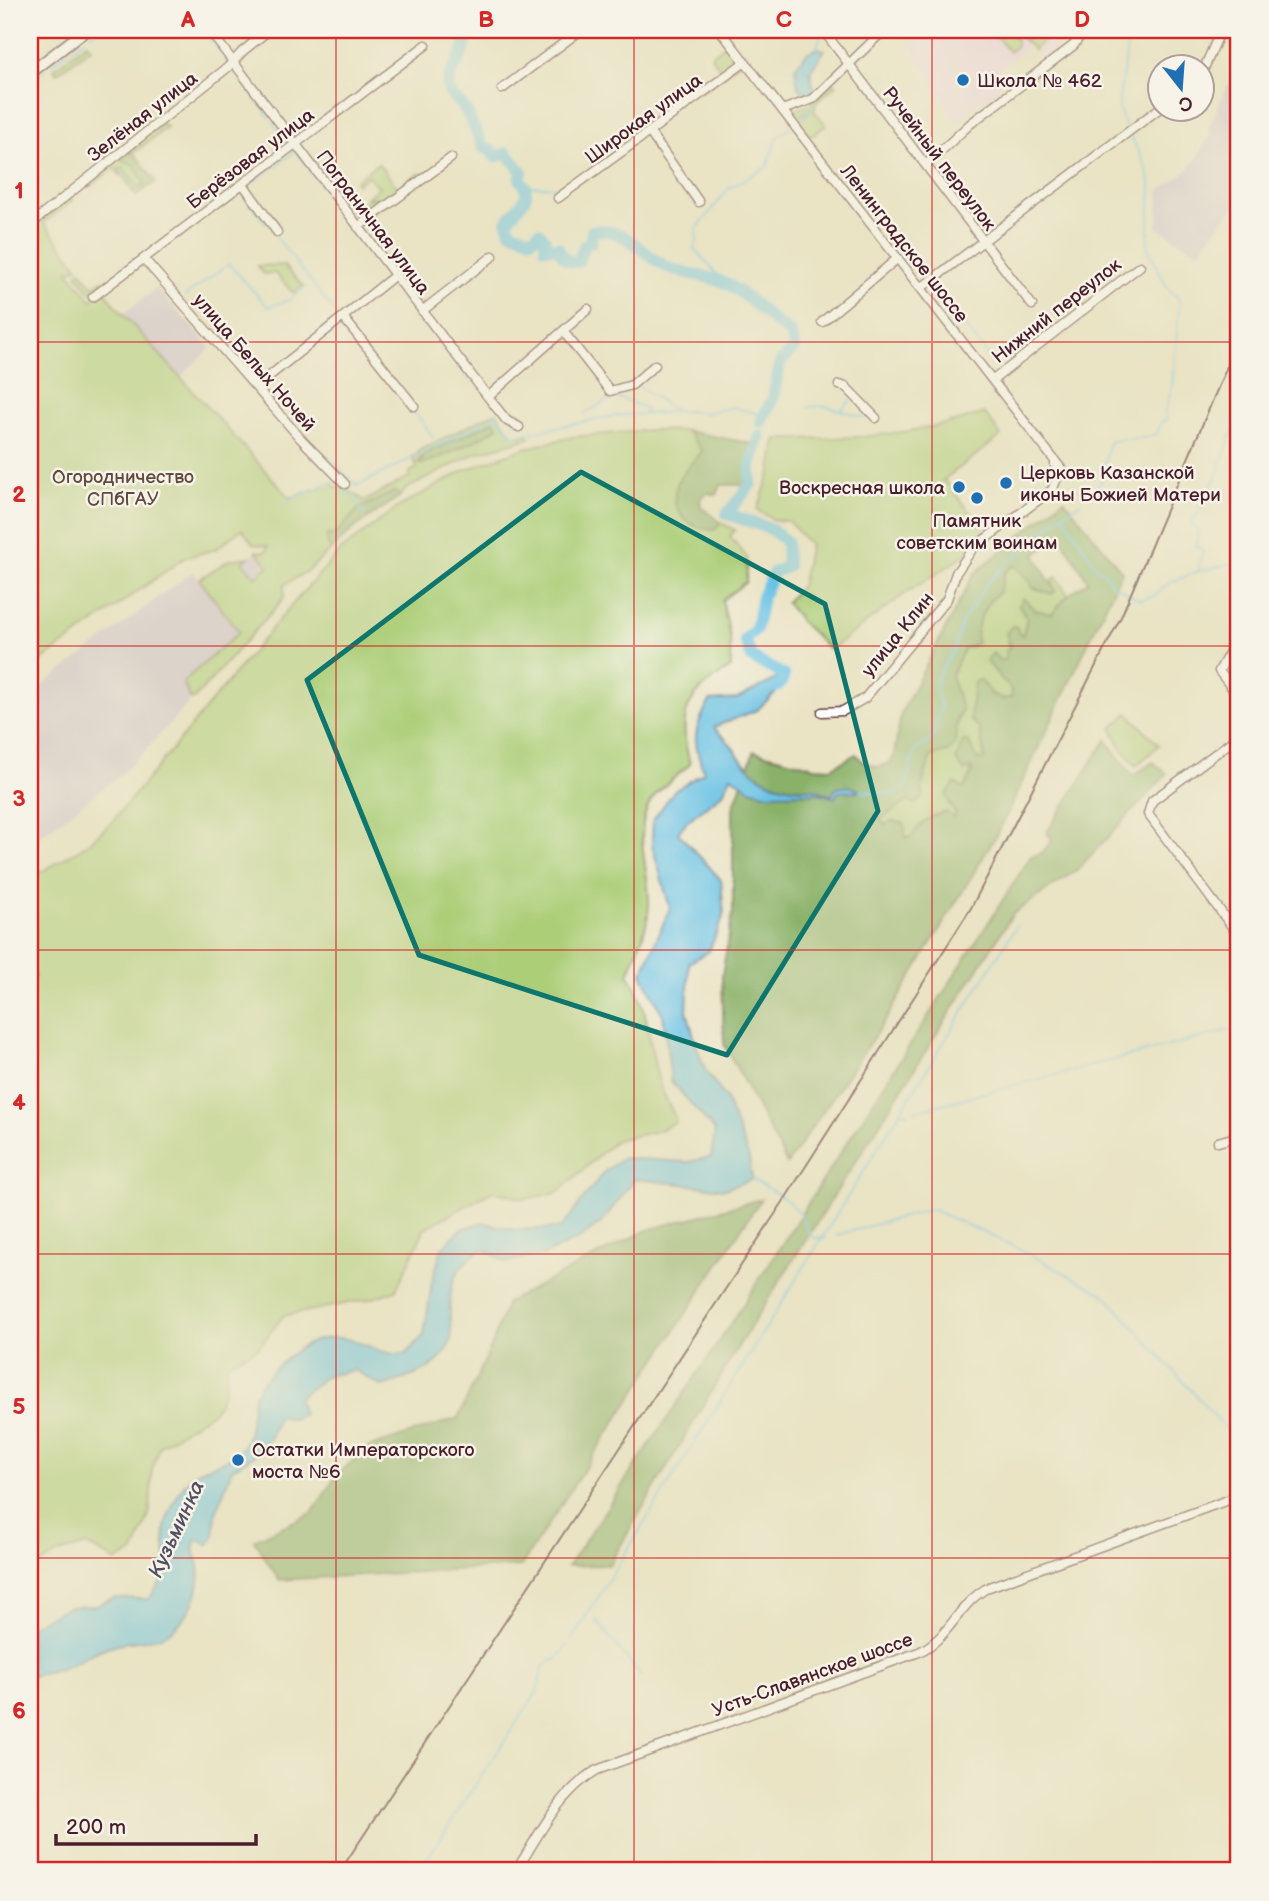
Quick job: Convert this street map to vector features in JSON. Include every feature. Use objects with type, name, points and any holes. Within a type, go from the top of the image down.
[{"type":"main road","points":[[30,73],[86,30]]},
{"type":"street","name":"Пограничная улица","points":[[209,30],[488,397],[507,421],[519,427]]},
{"type":"street","name":"Зелёная улица","points":[[32,223],[234,62],[269,30]]},
{"type":"street","points":[[502,89],[581,30]]},
{"type":"street","name":"Ленинградское шоссе","points":[[720,30],[1066,475]]},
{"type":"street","name":"Ручейный переулок","points":[[823,30],[1032,305]]},
{"type":"street","points":[[782,110],[809,101],[884,30]]},
{"type":"street","points":[[926,165],[970,124],[1074,44],[1084,30]]},
{"type":"street","points":[[1211,52],[1221,30]]},
{"type":"street","name":"Берёзовая улица","points":[[93,297],[426,45]]},
{"type":"street","name":"Широкая улица","points":[[558,198],[745,62]]},
{"type":"street","points":[[921,288],[1146,118]]},
{"type":"street","points":[[650,132],[699,202]]},
{"type":"street","points":[[358,227],[451,158]]},
{"type":"street","points":[[243,184],[277,232]]},
{"type":"street","points":[[422,311],[493,256]]},
{"type":"street","points":[[822,322],[898,258]]},
{"type":"street","name":"улица Белых Ночей","points":[[144,259],[312,451],[345,484]]},
{"type":"street","name":"Нижний переулок","points":[[993,380],[1140,266]]},
{"type":"street","points":[[257,386],[394,276]]},
{"type":"street","points":[[488,397],[588,309]]},
{"type":"street","points":[[343,317],[414,406]]},
{"type":"street","points":[[563,331],[610,391],[632,385],[655,365]]},
{"type":"street","points":[[839,385],[846,387],[876,418]]},
{"type":"street","name":"улица Клин","points":[[821,712],[843,711],[865,698],[947,599],[956,573],[973,548],[1052,489],[1056,481],[1055,462]]},
{"type":"street","points":[[1239,636],[1219,671],[1239,697]]},
{"type":"street","points":[[1239,736],[1152,801],[1148,814],[1239,936]]},
{"type":"street","points":[[1217,1142],[1239,1136]]},
{"type":"street","name":"Усть-Славянское шоссе","points":[[516,1871],[571,1788],[586,1776],[611,1763],[919,1652],[944,1636],[968,1602],[989,1587],[1239,1496]]},
{"type":"highlighted area","points":[[581,472],[825,604],[878,811],[727,1055],[419,955],[307,680]]},
{"type":"shaded area","name":"Школа № 462","points":[[901,30],[1070,30],[1074,35],[1043,60],[1030,45],[993,76],[1002,87],[968,111],[958,125]]},
{"type":"shaded area","points":[[1237,81],[1239,201],[1198,252],[1157,228],[1159,191],[1190,168],[1211,133],[1208,130],[1211,122],[1216,122],[1216,111],[1227,85]]},
{"type":"shaded area","points":[[156,288],[211,348],[180,377],[123,314]]},
{"type":"shaded area","points":[[256,551],[269,566],[255,577],[243,562]]},
{"type":"shaded area","points":[[193,571],[239,632],[183,681],[191,700],[146,750],[119,776],[30,844],[30,695]]},
{"type":"green space","points":[[991,30],[1006,30],[1016,39],[1016,47],[1009,52]]},
{"type":"green space","points":[[1013,30],[1054,30],[1034,50]]},
{"type":"green space","points":[[87,43],[91,48],[57,73],[54,69]]},
{"type":"green space","points":[[727,43],[738,64],[703,91],[699,86],[721,70],[711,56]]},
{"type":"green space","points":[[834,82],[836,85],[817,102],[814,110],[826,125],[814,135],[809,135],[794,119],[793,110],[810,105],[810,110],[801,114],[804,117],[811,110],[811,103]]},
{"type":"green space","points":[[162,123],[167,127],[136,151],[132,146]]},
{"type":"green space","points":[[129,148],[134,153],[129,153],[123,162],[134,165],[144,181],[142,187],[135,185],[126,171],[119,171],[120,176],[114,168],[91,186],[89,181]]},
{"type":"green space","points":[[129,153],[134,153],[156,182],[136,196],[119,171],[119,168],[123,167],[139,188],[145,185],[134,165],[121,160]]},
{"type":"green space","points":[[378,163],[398,188],[419,173],[422,177],[358,222],[352,212],[367,199],[380,198],[367,197],[379,187],[368,176],[357,184],[355,181]]},
{"type":"green space","name":"Огородничество СПбГАУ","points":[[69,197],[73,200],[44,223],[78,267],[68,271],[91,300],[109,287],[106,293],[123,314],[290,498],[333,482],[334,487],[342,486],[365,501],[409,477],[410,472],[417,468],[412,457],[419,453],[418,451],[496,412],[513,436],[527,434],[530,438],[476,453],[406,489],[400,496],[395,491],[357,513],[333,536],[328,534],[328,546],[332,549],[309,570],[284,585],[284,598],[191,700],[183,682],[239,632],[199,579],[229,560],[249,557],[243,562],[255,577],[269,566],[256,551],[265,552],[268,546],[253,544],[242,529],[216,549],[184,558],[30,669],[30,227],[36,229],[35,224]],"holes":[[[494,421],[496,429],[444,455],[418,464],[420,458]]]},
{"type":"green space","points":[[283,265],[303,286],[293,293],[275,273],[264,274],[257,266]]},
{"type":"green space","points":[[80,270],[93,286],[102,280],[103,284],[91,293],[77,274]]},
{"type":"green space","points":[[985,413],[1001,436],[942,481],[945,481],[985,531],[960,558],[905,594],[830,650],[800,621],[786,602],[801,586],[810,545],[788,521],[774,520],[757,510],[771,472],[776,439],[882,435],[933,427]]},
{"type":"green space","points":[[494,421],[498,426],[483,436],[445,455],[418,464],[427,453]]},
{"type":"green space","points":[[650,430],[687,431],[703,451],[678,480],[714,530],[721,523],[735,530],[730,536],[747,558],[746,582],[722,600],[730,637],[731,668],[704,687],[688,707],[684,732],[690,764],[652,800],[642,829],[649,902],[642,939],[628,974],[641,1001],[657,1073],[676,1122],[657,1131],[616,1140],[557,1193],[524,1199],[493,1191],[425,1228],[396,1290],[374,1298],[283,1316],[258,1348],[228,1363],[224,1393],[214,1411],[160,1446],[152,1469],[150,1512],[134,1553],[116,1561],[87,1545],[59,1553],[30,1570],[30,979],[35,977],[30,956],[30,879],[86,845],[111,823],[289,608],[340,551],[398,507],[465,470],[525,448],[572,437]]},
{"type":"green space","points":[[687,431],[754,444],[745,491],[743,485],[721,485],[717,495],[707,493],[700,499],[701,507],[721,523],[714,530],[695,526],[677,509],[675,492],[678,482],[702,451]]},
{"type":"green space","points":[[395,491],[400,496],[352,530],[332,549],[328,546],[326,535],[334,536],[358,509]]},
{"type":"green space","points":[[1064,499],[1122,572],[1000,829],[886,1019],[787,1164],[724,1044],[722,975],[733,912],[733,808],[754,751],[815,767],[831,768],[856,754],[863,762],[878,767],[890,763],[894,755],[901,713],[974,574]],"holes":[[[1060,536],[1088,581],[1068,595],[1052,614],[1035,610],[1023,598],[1019,606],[1027,617],[1023,635],[1019,634],[1017,627],[1012,626],[1006,633],[1010,648],[1005,651],[1005,660],[999,660],[993,653],[986,661],[1010,688],[1012,697],[1003,700],[991,694],[980,679],[974,682],[970,720],[979,728],[985,759],[977,760],[968,741],[963,741],[956,760],[964,771],[971,768],[973,772],[964,789],[955,783],[946,795],[956,814],[954,818],[947,812],[936,815],[911,837],[906,838],[904,823],[892,821],[885,825],[880,819],[908,801],[916,804],[924,796],[921,786],[931,756],[947,752],[955,745],[957,718],[962,710],[951,676],[964,649],[977,643],[977,630],[982,615],[989,602],[999,593],[1005,572],[1014,565],[1031,582],[1031,587],[1052,594],[1055,591],[1035,555]]]},
{"type":"green space","points":[[1013,565],[1055,591],[1052,580],[1056,577],[1068,595],[1052,614],[1035,610],[1023,599],[1023,614],[1027,617],[1023,635],[1007,641],[1010,649],[1005,660],[986,661],[1010,688],[1012,697],[997,697],[986,686],[979,728],[985,760],[977,760],[968,741],[970,776],[963,788],[948,803],[956,814],[954,819],[936,814],[920,825],[911,837],[906,838],[904,828],[885,825],[880,819],[908,801],[912,802],[923,783],[931,756],[947,752],[962,710],[951,676],[964,649],[973,646],[984,609],[999,592],[1005,572]]},
{"type":"green space","points":[[1128,713],[1159,745],[1136,766],[1121,748],[1112,728]]},
{"type":"green space","points":[[1106,740],[1133,776],[1153,762],[1167,774],[1078,869],[1013,914],[739,1345],[609,1565],[568,1566],[730,1325],[1031,856],[1042,853],[1052,840],[1047,832]]},
{"type":"green space","points":[[761,1199],[521,1566],[279,1580],[254,1540],[312,1513],[336,1476],[367,1448],[458,1418],[490,1349],[507,1302],[647,1230]]},
{"type":"water","points":[[817,48],[825,50],[810,71],[814,90],[807,96],[798,87],[795,67],[807,53]]},
{"type":"water","points":[[784,675],[786,683],[757,710],[714,727],[749,768],[767,780],[787,787],[815,789],[829,795],[832,795],[836,788],[849,786],[862,791],[838,792],[835,798],[819,793],[768,794],[750,789],[731,776],[723,793],[687,821],[678,833],[721,880],[724,915],[709,951],[689,963],[687,1011],[706,1071],[726,1099],[749,1158],[752,1179],[725,1189],[635,1179],[601,1223],[579,1239],[543,1255],[506,1262],[483,1249],[465,1263],[455,1277],[450,1305],[451,1339],[441,1358],[423,1371],[381,1386],[354,1370],[326,1376],[298,1398],[303,1414],[294,1419],[278,1416],[261,1451],[232,1469],[216,1513],[214,1537],[208,1545],[196,1539],[193,1549],[198,1560],[199,1584],[191,1607],[176,1627],[161,1637],[107,1647],[61,1669],[30,1678],[30,1626],[68,1607],[94,1606],[113,1598],[149,1599],[164,1575],[165,1526],[177,1497],[197,1472],[229,1458],[243,1447],[255,1394],[272,1371],[289,1356],[314,1341],[328,1338],[351,1340],[382,1351],[406,1354],[424,1335],[432,1282],[442,1248],[461,1229],[483,1222],[514,1230],[561,1228],[604,1172],[623,1158],[688,1162],[711,1157],[715,1131],[671,1081],[663,1015],[642,974],[670,908],[652,845],[653,820],[674,791],[704,772],[697,752],[696,735],[710,701],[737,699]]},
{"type":"waterway","points":[[90,35],[97,30]]},
{"type":"waterway","name":"Кузьминка","points":[[465,30],[466,44],[449,79],[448,89],[462,105],[484,148],[491,150],[495,157],[507,153],[522,172],[520,179],[526,196],[507,222],[510,231],[532,239],[539,232],[545,239],[545,248],[558,247],[565,258],[574,262],[578,262],[584,246],[591,242],[592,231],[617,233],[664,265],[718,280],[739,291],[790,333],[795,347],[780,363],[773,398],[761,422]]},
{"type":"waterway","points":[[817,48],[821,33]]},
{"type":"waterway","points":[[1126,128],[1119,109],[1119,99],[1129,35]]},
{"type":"waterway","points":[[208,36],[228,63]]},
{"type":"waterway","points":[[52,64],[84,40]]},
{"type":"waterway","points":[[35,78],[46,69]]},
{"type":"waterway","points":[[249,90],[262,108]]},
{"type":"waterway","points":[[803,117],[811,105]]},
{"type":"waterway","points":[[265,112],[269,117]]},
{"type":"waterway","points":[[273,122],[280,132]]},
{"type":"waterway","points":[[724,282],[694,248],[697,241],[696,230],[729,188],[767,167],[777,137],[790,128]]},
{"type":"waterway","points":[[1092,494],[1101,482],[1109,442],[1145,438],[1157,433],[1162,421],[1167,420],[1165,411],[1172,388],[1180,300],[1167,287],[1148,248],[1151,187],[1148,172],[1131,136]]},
{"type":"waterway","points":[[284,137],[287,141]]},
{"type":"waterway","points":[[250,184],[295,151]]},
{"type":"waterway","points":[[296,152],[304,163]]},
{"type":"waterway","points":[[309,170],[322,187]]},
{"type":"waterway","points":[[848,175],[888,227]]},
{"type":"waterway","points":[[525,186],[557,187],[571,183]]},
{"type":"waterway","points":[[241,191],[266,224]]},
{"type":"waterway","points":[[228,201],[241,191]]},
{"type":"waterway","points":[[326,192],[333,201]]},
{"type":"waterway","points":[[336,205],[351,225]]},
{"type":"waterway","points":[[356,231],[368,247]]},
{"type":"waterway","points":[[891,231],[918,265]]},
{"type":"waterway","points":[[276,237],[337,315]]},
{"type":"waterway","points":[[371,251],[375,256]]},
{"type":"waterway","points":[[379,262],[389,275]]},
{"type":"waterway","points":[[185,296],[229,264],[268,307],[289,300],[306,287]]},
{"type":"waterway","points":[[920,268],[925,275]]},
{"type":"waterway","points":[[393,282],[410,303]]},
{"type":"waterway","points":[[934,287],[998,368]]},
{"type":"waterway","points":[[414,308],[433,333]]},
{"type":"waterway","points":[[442,345],[445,349]]},
{"type":"waterway","points":[[453,359],[471,382]]},
{"type":"waterway","points":[[372,364],[380,376]]},
{"type":"waterway","points":[[639,386],[675,411]]},
{"type":"waterway","points":[[496,396],[517,422]]},
{"type":"waterway","points":[[584,414],[614,396],[645,408],[646,414]]},
{"type":"waterway","points":[[841,410],[850,401]]},
{"type":"waterway","points":[[808,407],[825,406],[867,418]]},
{"type":"waterway","points":[[495,413],[513,436],[614,416],[690,411],[708,413],[731,407],[764,415]]},
{"type":"waterway","points":[[412,409],[434,438]]},
{"type":"waterway","points":[[1063,514],[1098,570],[1104,572],[1112,584],[1140,600],[1154,596],[1169,583],[1199,571],[1204,553],[1196,544],[1198,530],[1192,523],[1213,483],[1239,412]]},
{"type":"waterway","points":[[317,447],[357,486],[496,416]]},
{"type":"waterway","name":"Кузьминка","points":[[760,436],[751,466],[751,484],[727,514],[769,528],[786,541],[787,567],[774,572],[762,597],[756,629],[745,640],[752,658],[784,675],[776,687]]},
{"type":"waterway","points":[[285,505],[291,499],[334,482]]},
{"type":"waterway","points":[[339,486],[352,495],[365,514]]},
{"type":"waterway","points":[[1008,563],[1051,524],[1080,503]]},
{"type":"waterway","points":[[1200,571],[1239,564]]},
{"type":"waterway","points":[[861,791],[892,794],[905,787],[916,749],[928,743],[935,732],[941,707],[936,691],[937,678],[955,648],[962,622],[988,582],[1005,565]]},
{"type":"waterway","points":[[572,1639],[1017,925]]},
{"type":"waterway","points":[[914,1111],[1239,1028]]},
{"type":"waterway","points":[[900,1113],[909,1112]]},
{"type":"waterway","points":[[752,1179],[790,1203],[814,1238],[826,1238]]},
{"type":"waterway","points":[[837,1235],[931,1209],[1020,1249],[1105,1295],[1239,1443]]},
{"type":"waterway","points":[[596,1620],[641,1676]]},
{"type":"waterway","points":[[419,1871],[535,1695],[543,1668],[550,1661],[556,1660],[568,1644]]},
{"type":"railway","points":[[1227,346],[1239,317]]},
{"type":"railway","points":[[340,1871],[783,1202],[971,908],[1121,617],[1239,338]]},
{"type":"place","name":"Школа № 462","points":[[963,80]]},
{"type":"place","name":"Церковь Казанской иконы Божией Матери","points":[[1006,483]]},
{"type":"place","name":"Воскресная школа","points":[[959,487]]},
{"type":"place","name":"Памятник советским воинам","points":[[977,498]]},
{"type":"place","name":"Остатки Императорского моста №6","points":[[238,1460]]}]
